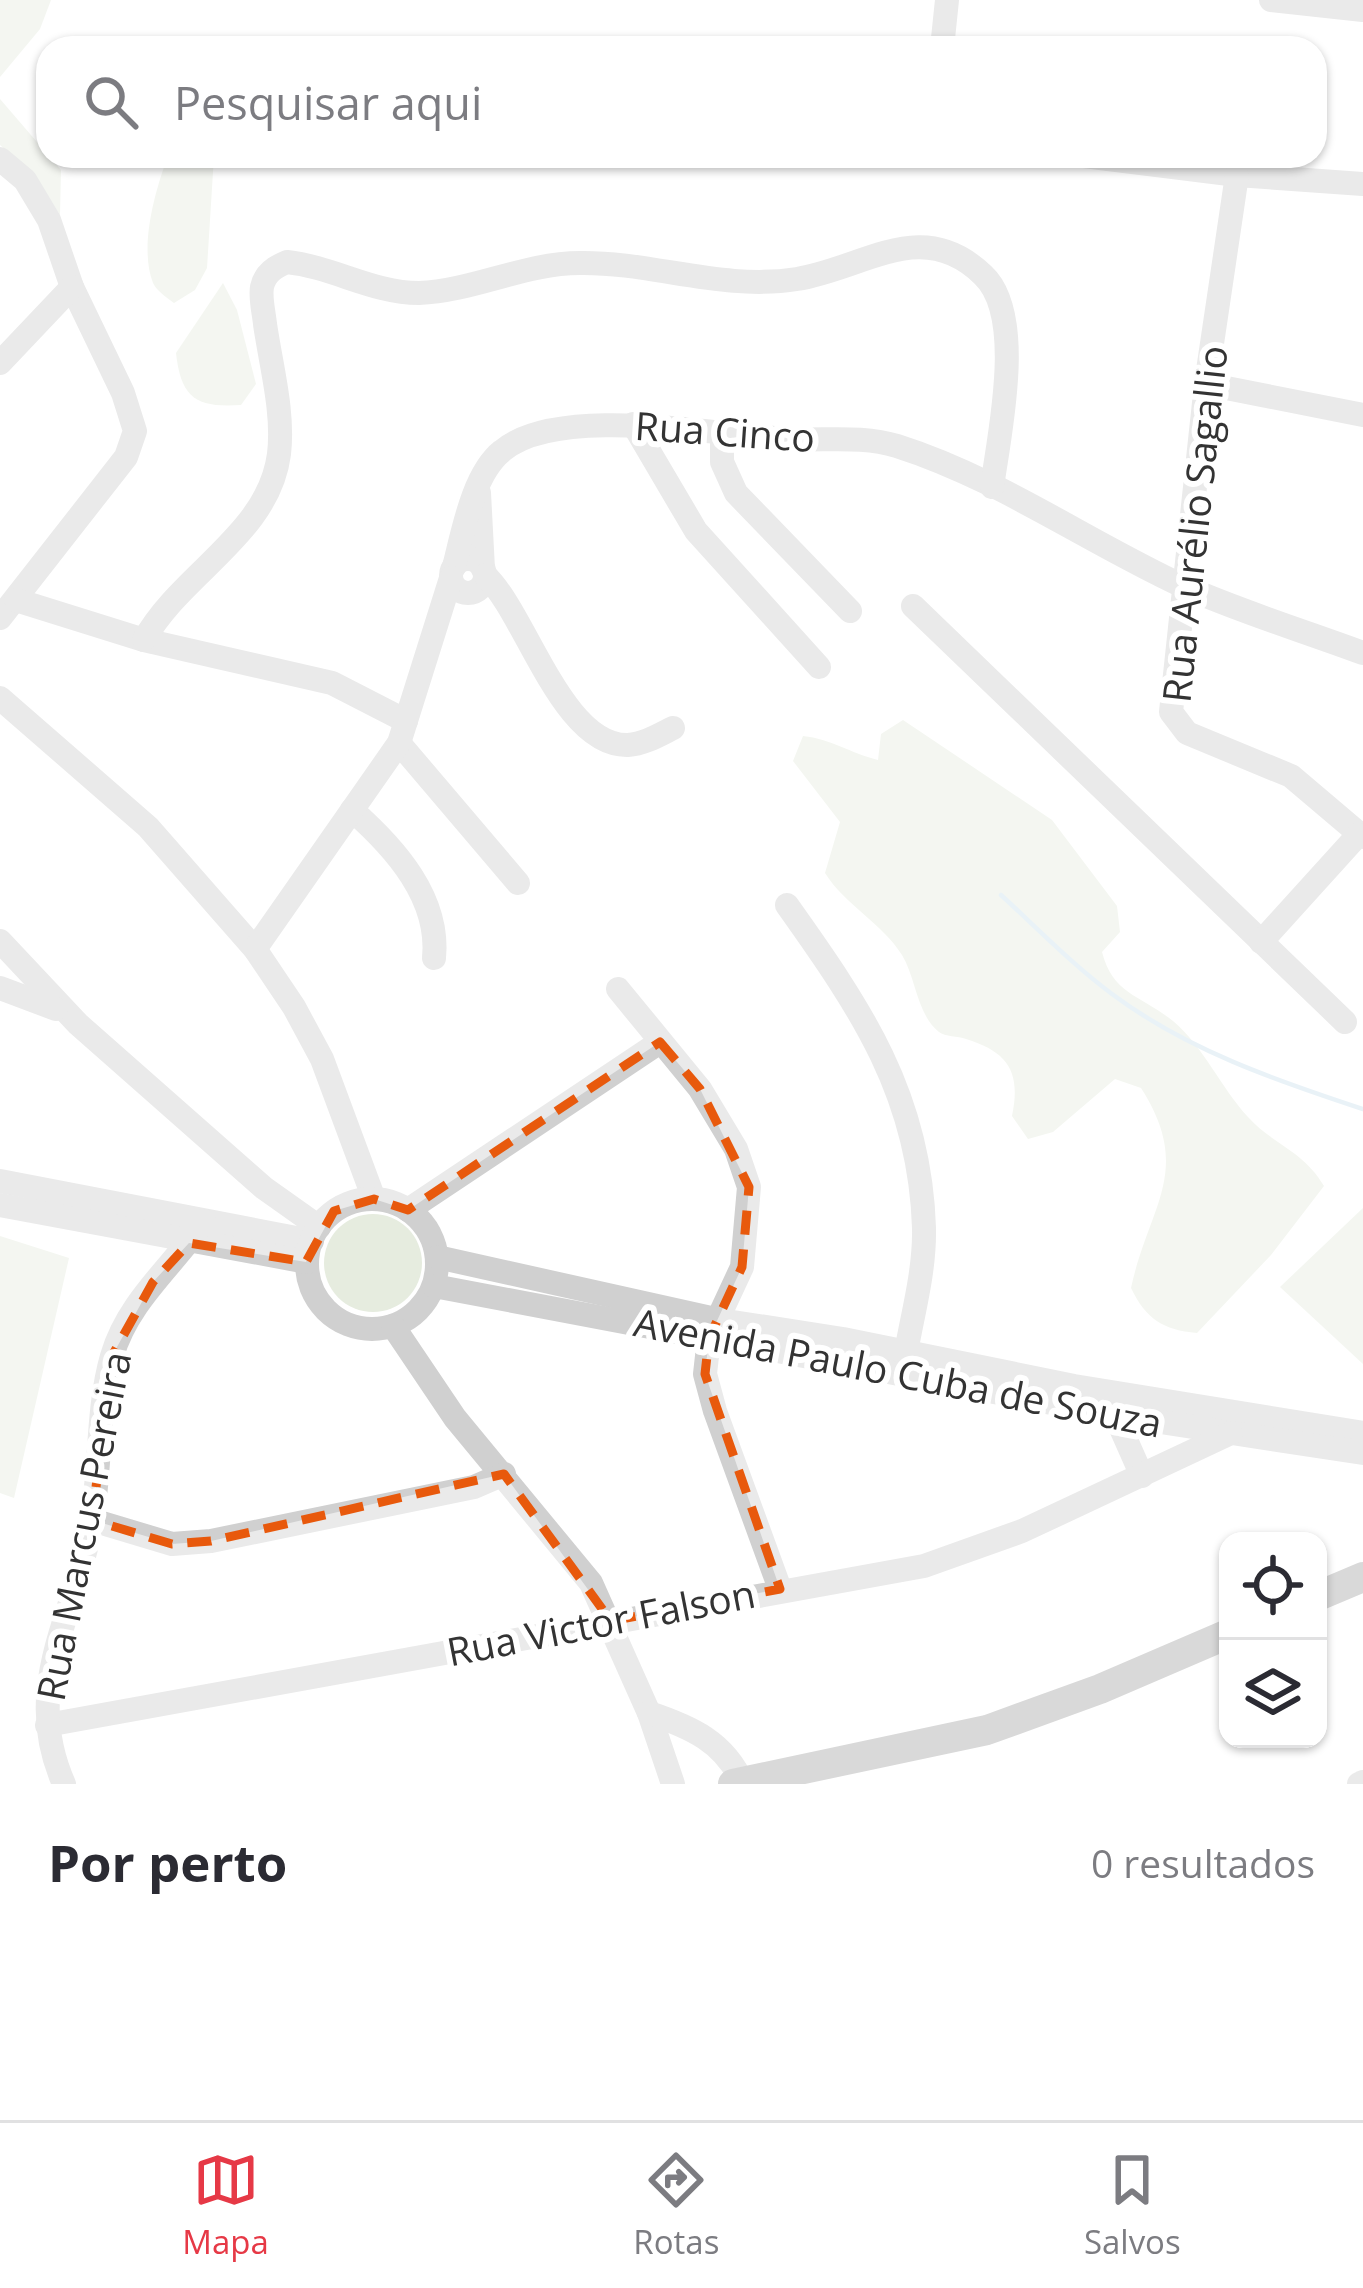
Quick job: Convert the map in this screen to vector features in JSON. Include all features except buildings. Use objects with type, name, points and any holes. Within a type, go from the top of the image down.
[{"type":"main road","points":[[1327,1592],[1363,1577]]},
{"type":"main road","points":[[740,1783],[987,1730],[1100,1689],[1219,1638]]},
{"type":"street","points":[[943,36],[947,0]]},
{"type":"street","points":[[1271,0],[1363,10]]},
{"type":"street","points":[[0,159],[25,180],[39,201],[72,287],[133,419],[133,444],[8,609],[332,683],[402,732],[518,883]]},
{"type":"street","points":[[1181,168],[1363,184]]},
{"type":"street","name":"Rua Aurélio Sagallio","points":[[1237,175],[1206,384],[1171,712],[1176,724],[1205,741],[1283,771],[1360,836]]},
{"type":"street","points":[[144,640],[158,614],[181,588],[241,532],[277,474],[278,407],[261,289],[278,266],[301,263],[377,287],[424,293],[548,265],[580,263],[734,281],[791,280],[905,247],[945,249],[988,278],[999,301],[1006,342],[1005,394],[992,487]]},
{"type":"street","points":[[0,363],[72,287]]},
{"type":"street","points":[[1206,384],[1363,415]]},
{"type":"street","name":"Rua Cinco","points":[[254,949],[402,732],[487,467],[518,440],[592,424],[633,424],[722,435],[873,440],[992,487],[1186,587],[1363,653]]},
{"type":"street","points":[[633,424],[695,531],[820,667]]},
{"type":"street","points":[[722,435],[722,462],[736,493],[850,611]]},
{"type":"street","points":[[434,633],[480,582],[478,491]]},
{"type":"street","points":[[452,572],[469,560],[480,582],[524,632],[571,712],[600,734],[625,746],[673,728]]},
{"type":"street","points":[[914,606],[1345,1022]]},
{"type":"street","points":[[0,698],[148,827],[254,949],[322,1059],[374,1199]]},
{"type":"street","points":[[352,810],[391,848],[416,884],[432,914],[434,958]]},
{"type":"street","points":[[1261,942],[1360,836]]},
{"type":"street","points":[[787,905],[855,1002],[908,1112],[924,1231],[905,1361]]},
{"type":"street","points":[[0,941],[78,1024],[264,1188],[313,1243]]},
{"type":"street","points":[[0,988],[46,1003],[78,1024]]},
{"type":"street","points":[[618,989],[700,1089],[736,1149],[749,1187],[742,1267],[715,1329],[705,1374],[780,1589]]},
{"type":"street","points":[[408,1210],[661,1042]]},
{"type":"street","points":[[0,1181],[313,1243]]},
{"type":"street","points":[[374,1199],[408,1210],[432,1239],[437,1257],[434,1286],[421,1307],[393,1326],[372,1329],[334,1317],[319,1302],[310,1283],[313,1243],[334,1211],[374,1199]]},
{"type":"street","points":[[0,1205],[189,1243],[313,1243]]},
{"type":"street","name":"Rua Marcus Pereira","points":[[64,1784],[52,1758],[47,1725],[48,1674],[92,1520],[112,1356],[139,1300],[204,1221]]},
{"type":"street","name":"Avenida Paulo Cuba de Souza","points":[[437,1257],[715,1329]]},
{"type":"street","name":"Avenida Paulo Cuba de Souza","points":[[434,1286],[1363,1433]]},
{"type":"street","points":[[393,1326],[455,1418],[591,1583],[649,1713],[673,1784]]},
{"type":"street","name":"Avenida Paulo Cuba de Souza","points":[[905,1361],[1115,1415],[1363,1453]]},
{"type":"street","points":[[1115,1415],[1142,1476]]},
{"type":"street","name":"Rua Victor Falson","points":[[47,1725],[924,1566],[970,1552],[1231,1433]]},
{"type":"street","points":[[92,1520],[172,1544],[211,1541],[474,1487],[504,1474]]},
{"type":"street","points":[[649,1713],[706,1736],[728,1756],[740,1783]]},
{"type":"highlighted area","points":[[660,1042],[700,1089],[749,1187],[742,1267],[709,1338],[705,1374],[780,1589],[611,1621],[504,1474],[211,1541],[172,1544],[92,1520],[112,1356],[153,1282],[189,1243],[306,1262],[334,1211],[374,1199],[408,1210]]},
{"type":"shaded area","points":[[0,0],[51,0],[40,29],[0,77]]},
{"type":"shaded area","points":[[0,99],[36,141],[36,168],[61,170],[60,215],[37,178],[0,145]]},
{"type":"shaded area","points":[[164,168],[213,168],[207,268],[195,290],[174,303],[153,283],[149,269],[154,202]]},
{"type":"shaded area","points":[[223,283],[237,310],[256,384],[241,405],[213,404],[194,397],[182,381],[176,353]]},
{"type":"shaded area","points":[[903,720],[1052,820],[1117,906],[1120,932],[1102,952],[1113,977],[1184,1031],[1248,1117],[1307,1164],[1324,1186],[1271,1255],[1197,1333],[1157,1321],[1131,1288],[1166,1166],[1157,1117],[1141,1088],[1115,1079],[1053,1132],[1028,1139],[1012,1116],[1013,1076],[1002,1058],[981,1044],[942,1034],[932,1025],[902,955],[825,873],[840,822],[793,761],[803,736],[878,760],[881,734]]},
{"type":"shaded area","points":[[1363,1208],[1363,1364],[1280,1287]]},
{"type":"shaded area","points":[[373,1214],[392,1217],[408,1228],[419,1244],[419,1282],[408,1298],[392,1309],[373,1312],[354,1309],[338,1298],[327,1282],[324,1263],[327,1244],[338,1228],[354,1217]]},
{"type":"shaded area","points":[[0,1236],[69,1258],[14,1498],[0,1493]]},
{"type":"waterway","points":[[1001,895],[1098,983],[1170,1032],[1265,1075],[1363,1109]]}]
